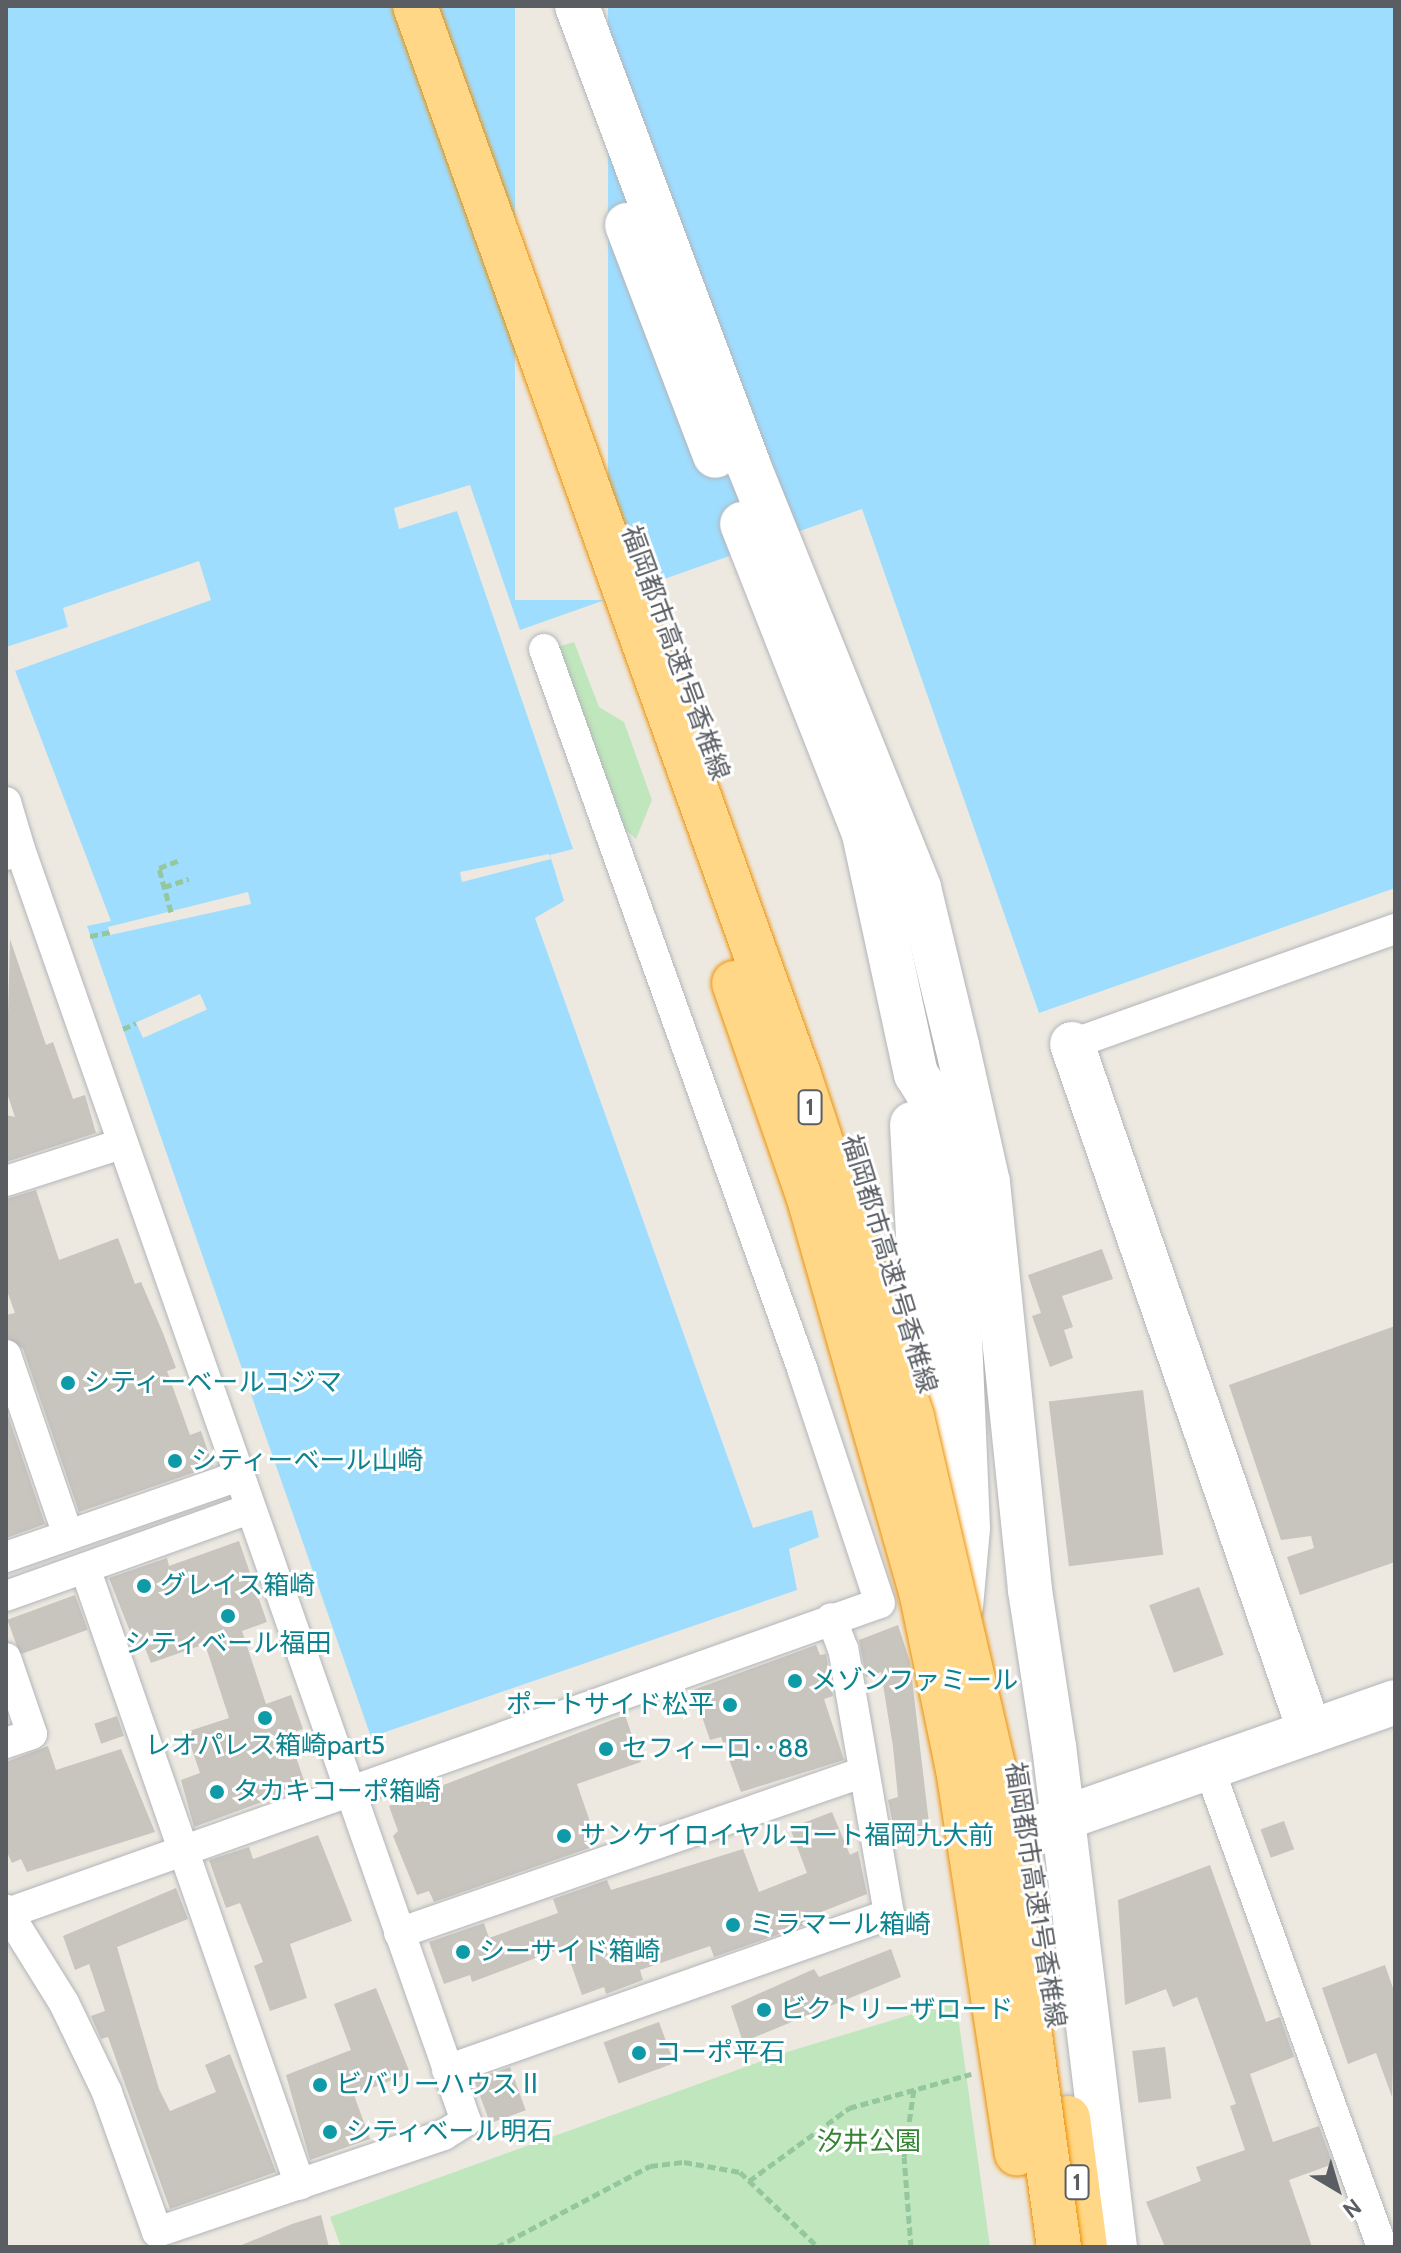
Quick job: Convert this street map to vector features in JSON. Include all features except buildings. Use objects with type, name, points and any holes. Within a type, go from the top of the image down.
[{"type":"highway","name":"福岡都市高速1号香椎線","points":[[415,6],[824,1147],[916,1432],[993,1765],[1087,2244]]},
{"type":"highway","name":"福岡都市高速1号香椎線","points":[[429,6],[727,793],[849,1131],[924,1375],[979,1581],[1028,1826],[1087,2244]]},
{"type":"highway","points":[[650,658],[666,777],[808,1195],[921,1591],[958,1769],[1028,2247]]},
{"type":"street","points":[[544,6],[674,355],[864,834],[916,1074],[932,1100],[950,1200],[958,1290],[968,1528],[961,1606],[1010,1837],[1038,2011],[1087,2244]]},
{"type":"street","points":[[577,6],[748,464],[919,888],[988,1183],[1030,1590],[1062,1819],[1087,2244]]},
{"type":"street","points":[[6,802],[13,852],[121,1144],[347,1792],[466,2121],[444,2135],[157,2232],[107,2092],[64,2003],[7,1912],[183,1852],[347,1792],[831,1618],[880,1603],[798,1356],[544,649]]},
{"type":"street","points":[[1310,1732],[1072,1044],[1395,929]]},
{"type":"street","points":[[6,1181],[121,1144]]},
{"type":"street","points":[[6,1355],[68,1535]]},
{"type":"street","points":[[6,1557],[238,1476]]},
{"type":"street","points":[[6,1596],[249,1509]]},
{"type":"street","points":[[85,1568],[300,2185]]},
{"type":"street","points":[[447,2070],[889,1914],[843,1649],[831,1618]]},
{"type":"street","points":[[6,1658],[32,1734],[6,1743]]},
{"type":"street","points":[[1010,1837],[1395,1702]]},
{"type":"street","points":[[1209,1768],[1382,2247]]},
{"type":"street","points":[[399,1933],[864,1772]]},
{"type":"path","points":[[171,912],[159,868],[180,860]]},
{"type":"path","points":[[164,887],[189,879]]},
{"type":"path","points":[[90,936],[110,932]]},
{"type":"path","points":[[123,1029],[136,1023]]},
{"type":"path","points":[[749,2181],[836,2115],[963,2074],[977,2075]]},
{"type":"path","points":[[911,2247],[904,2157],[914,2089]]},
{"type":"path","points":[[497,2247],[650,2166],[684,2162],[740,2172],[818,2247]]},
{"type":"green space","points":[[574,642],[599,707],[624,722],[652,800],[636,839],[624,828],[557,647]]},
{"type":"green space","name":"汐井公園","points":[[956,2001],[990,2247],[341,2247],[330,2217],[787,2052]]},
{"type":"water","points":[[6,6],[1395,6],[1395,888],[1039,1013],[862,509],[520,630],[470,485],[394,508],[399,529],[457,511],[573,849],[550,855],[564,901],[535,918],[753,1528],[812,1510],[819,1537],[789,1549],[797,1590],[371,1737],[87,926],[111,921],[6,647]]},
{"type":"pier","points":[[515,6],[608,6],[608,600],[515,600]]},
{"type":"pier","points":[[199,561],[211,600],[15,671],[6,647],[68,627],[63,608]]},
{"type":"pier","points":[[549,854],[551,859],[462,882],[460,872]]},
{"type":"pier","points":[[248,892],[251,904],[110,935],[108,927]]},
{"type":"pier","points":[[200,994],[207,1010],[143,1038],[136,1022]]},
{"type":"place","name":"シティーベールコジマ","points":[[68,1383]]},
{"type":"place","name":"シティーベール山崎","points":[[175,1461]]},
{"type":"place","name":"グレイス箱崎","points":[[144,1586]]},
{"type":"place","name":"シティベール福田","points":[[228,1616]]},
{"type":"place","name":"メゾンファミール","points":[[795,1681]]},
{"type":"place","name":"ポートサイド松平","points":[[730,1705]]},
{"type":"place","name":"レオパレス箱崎part5","points":[[265,1718]]},
{"type":"place","name":"セフィーロ‥88","points":[[606,1749]]},
{"type":"place","name":"タカキコーポ箱崎","points":[[217,1792]]},
{"type":"place","name":"サンケイロイヤルコート福岡九大前","points":[[564,1836]]},
{"type":"place","name":"ミラマール箱崎","points":[[733,1925]]},
{"type":"place","name":"シーサイド箱崎","points":[[463,1952]]},
{"type":"place","name":"ビクトリーザロード","points":[[764,2010]]},
{"type":"place","name":"コーポ平石","points":[[639,2053]]},
{"type":"place","name":"ビバリーハウスⅡ","points":[[320,2085]]},
{"type":"place","name":"シティベール明石","points":[[330,2132]]}]
